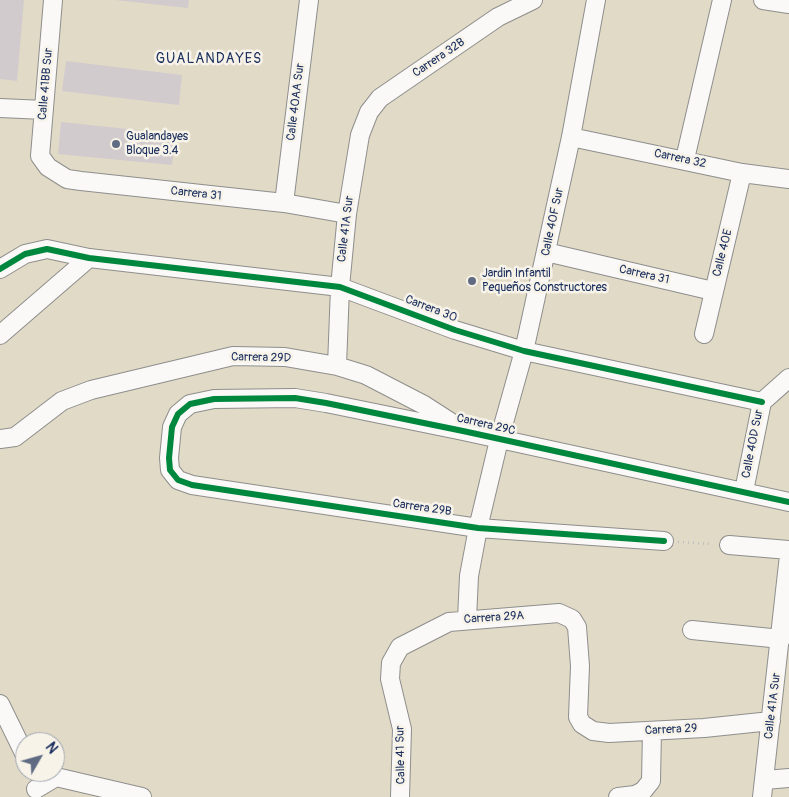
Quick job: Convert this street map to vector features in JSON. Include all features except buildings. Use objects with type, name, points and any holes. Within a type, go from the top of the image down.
[{"type":"street","name":"Calle 41BB Sur","points":[[48,167],[40,156],[54,0]]},
{"type":"street","name":"Calle 40AA Sur","points":[[284,203],[309,0]]},
{"type":"street","name":"Carrera 32B","points":[[380,98],[498,9],[533,0]]},
{"type":"street","name":"Calle 40F Sur","points":[[467,619],[469,576],[478,528],[499,440],[524,351],[571,137],[596,0]]},
{"type":"street","points":[[685,159],[722,0]]},
{"type":"street","points":[[763,0],[789,4]]},
{"type":"street","name":"Calle 41A Sur","points":[[337,366],[340,287],[347,214],[360,135],[369,112],[380,98]]},
{"type":"street","points":[[0,108],[44,110]]},
{"type":"street","name":"Carrera 32","points":[[571,137],[685,159],[742,173],[789,180]]},
{"type":"street","name":"Carrera 31","points":[[48,167],[67,179],[284,203],[347,214]]},
{"type":"street","name":"Calle 40E","points":[[704,334],[742,173]]},
{"type":"street","name":"Carrera 30","points":[[0,269],[25,254],[40,249],[48,249],[89,258],[340,287],[455,330],[524,351],[762,402]]},
{"type":"street","name":"Carrera 31","points":[[546,252],[713,291]]},
{"type":"street","points":[[0,335],[89,258]]},
{"type":"street","name":"Carrera 29D","points":[[0,440],[15,437],[62,401],[91,390],[209,360],[233,356],[286,357],[337,366],[366,375],[396,390],[463,431]]},
{"type":"street","name":"Calle 40D Sur","points":[[744,491],[762,402],[789,378]]},
{"type":"street","name":"Carrera 29C","points":[[178,480],[170,470],[169,458],[172,427],[178,414],[190,404],[214,399],[294,398],[326,402],[789,502]]},
{"type":"street","name":"Carrera 29B","points":[[178,480],[192,486],[478,528],[664,541]]},
{"type":"street","points":[[729,545],[789,550]]},
{"type":"street","name":"Calle 41A Sur","points":[[764,789],[789,555]]},
{"type":"street","name":"Carrera 29A","points":[[394,655],[400,647],[430,630],[449,622],[467,619],[559,613],[572,619],[577,627],[580,666],[578,717]]},
{"type":"street","points":[[692,630],[781,639]]},
{"type":"street","name":"Calle 41 Sur","points":[[394,655],[390,680],[402,729],[400,797]]},
{"type":"street","points":[[0,704],[15,734]]},
{"type":"street","name":"Carrera 29","points":[[578,717],[582,724],[593,731],[609,733],[771,721]]},
{"type":"street","points":[[618,797],[635,795],[642,791],[650,781],[652,731]]},
{"type":"street","points":[[65,778],[142,797]]},
{"type":"street","points":[[764,789],[789,778]]},
{"type":"street","points":[[36,789],[43,782]]},
{"type":"path","points":[[664,541],[729,545]]},
{"type":"cycle path","points":[[0,269],[25,254],[47,249],[89,258],[340,287],[455,330],[524,351],[762,402]]},
{"type":"cycle path","points":[[664,541],[478,528],[192,485],[178,480],[170,470],[169,458],[172,427],[178,414],[190,404],[214,399],[295,398],[463,431],[789,502]]},
{"type":"place","name":"Gualandayes Bloque 3.4","points":[[116,144]]},
{"type":"place","name":"Jardin Infantil Pequeños Constructores","points":[[472,281]]},
{"type":"district","name":"GUALANDAYES","points":[[209,59]]}]
